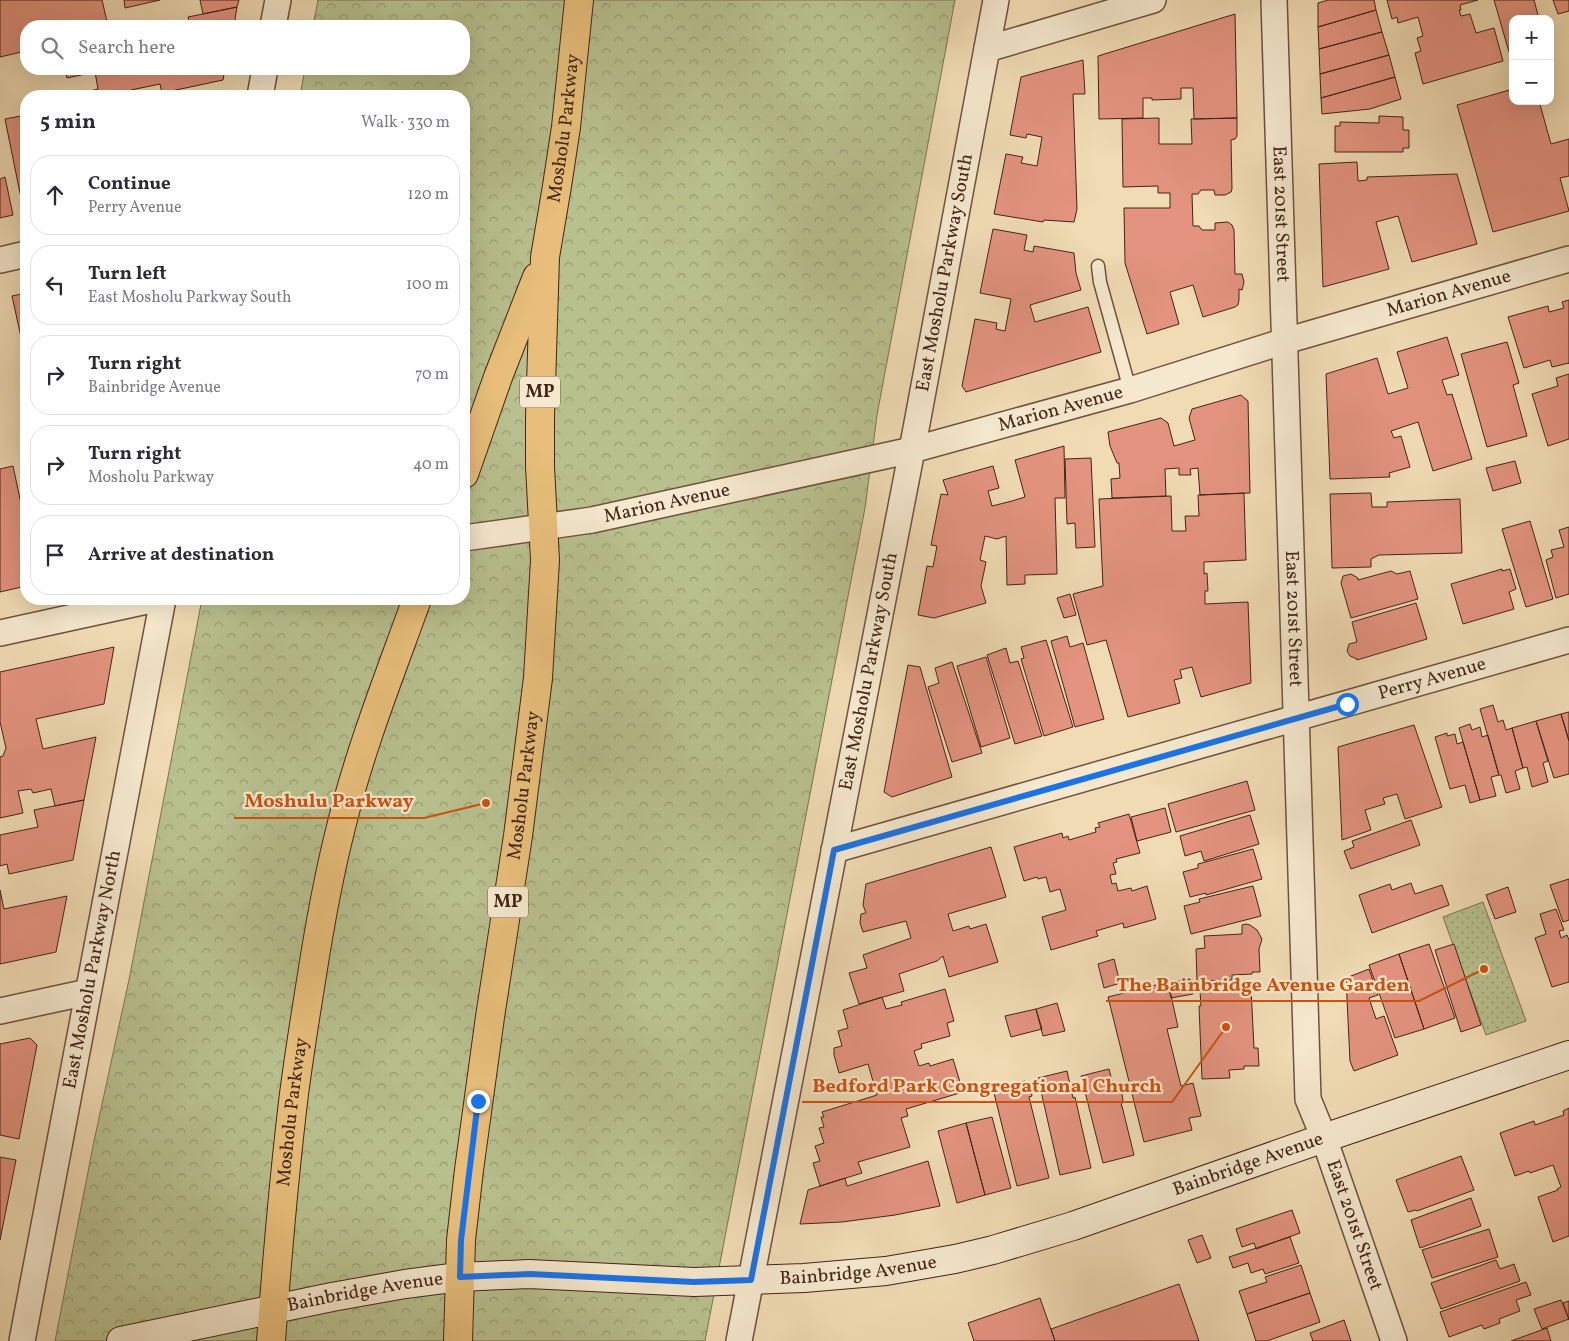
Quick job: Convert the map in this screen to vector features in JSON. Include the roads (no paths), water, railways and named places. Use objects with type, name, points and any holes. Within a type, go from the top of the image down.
[{"type":"main road","name":"Mosholu Parkway","points":[[458,1341],[461,1240],[478,1101],[518,836],[532,728],[545,582],[540,467],[540,417],[545,256],[566,127],[579,0]]},
{"type":"main road","name":"Mosholu Parkway","points":[[470,457],[498,377],[545,256]]},
{"type":"main road","name":"Mosholu Parkway","points":[[271,1341],[283,1190],[294,1095],[318,933],[340,827],[358,766],[415,605]]},
{"type":"main road","name":"Bainbridge Avenue","points":[[121,1341],[369,1290],[460,1277],[530,1274],[694,1282],[804,1278],[886,1270],[938,1262],[993,1250],[1082,1222],[1569,1055]]},
{"type":"street","points":[[274,20],[278,0]]},
{"type":"street","name":"East Mosholu Parkway South","points":[[739,1341],[912,450],[996,0]]},
{"type":"street","points":[[987,50],[1153,0]]},
{"type":"street","name":"East 201st Street","points":[[1274,0],[1308,1099],[1324,1138],[1394,1341]]},
{"type":"street","points":[[261,90],[265,75]]},
{"type":"street","points":[[0,260],[20,255]]},
{"type":"street","name":"Marion Avenue","points":[[470,537],[592,520],[912,450],[1130,390],[1285,341],[1569,259]]},
{"type":"street","points":[[0,634],[129,605]]},
{"type":"street","name":"East Mosholu Parkway North","points":[[22,1341],[162,605]]},
{"type":"street","name":"Perry Avenue","points":[[834,850],[1569,640]]},
{"type":"street","points":[[0,1011],[88,992]]},
{"type":"lane","points":[[1098,266],[1100,282],[1130,390]]},
{"type":"place","name":"Moshulu Parkway","points":[[486,803]]},
{"type":"place","name":"The Bainbridge Avenue Garden","points":[[1484,969]]},
{"type":"place","name":"Bedford Park Congregational Church","points":[[1226,1027]]}]
